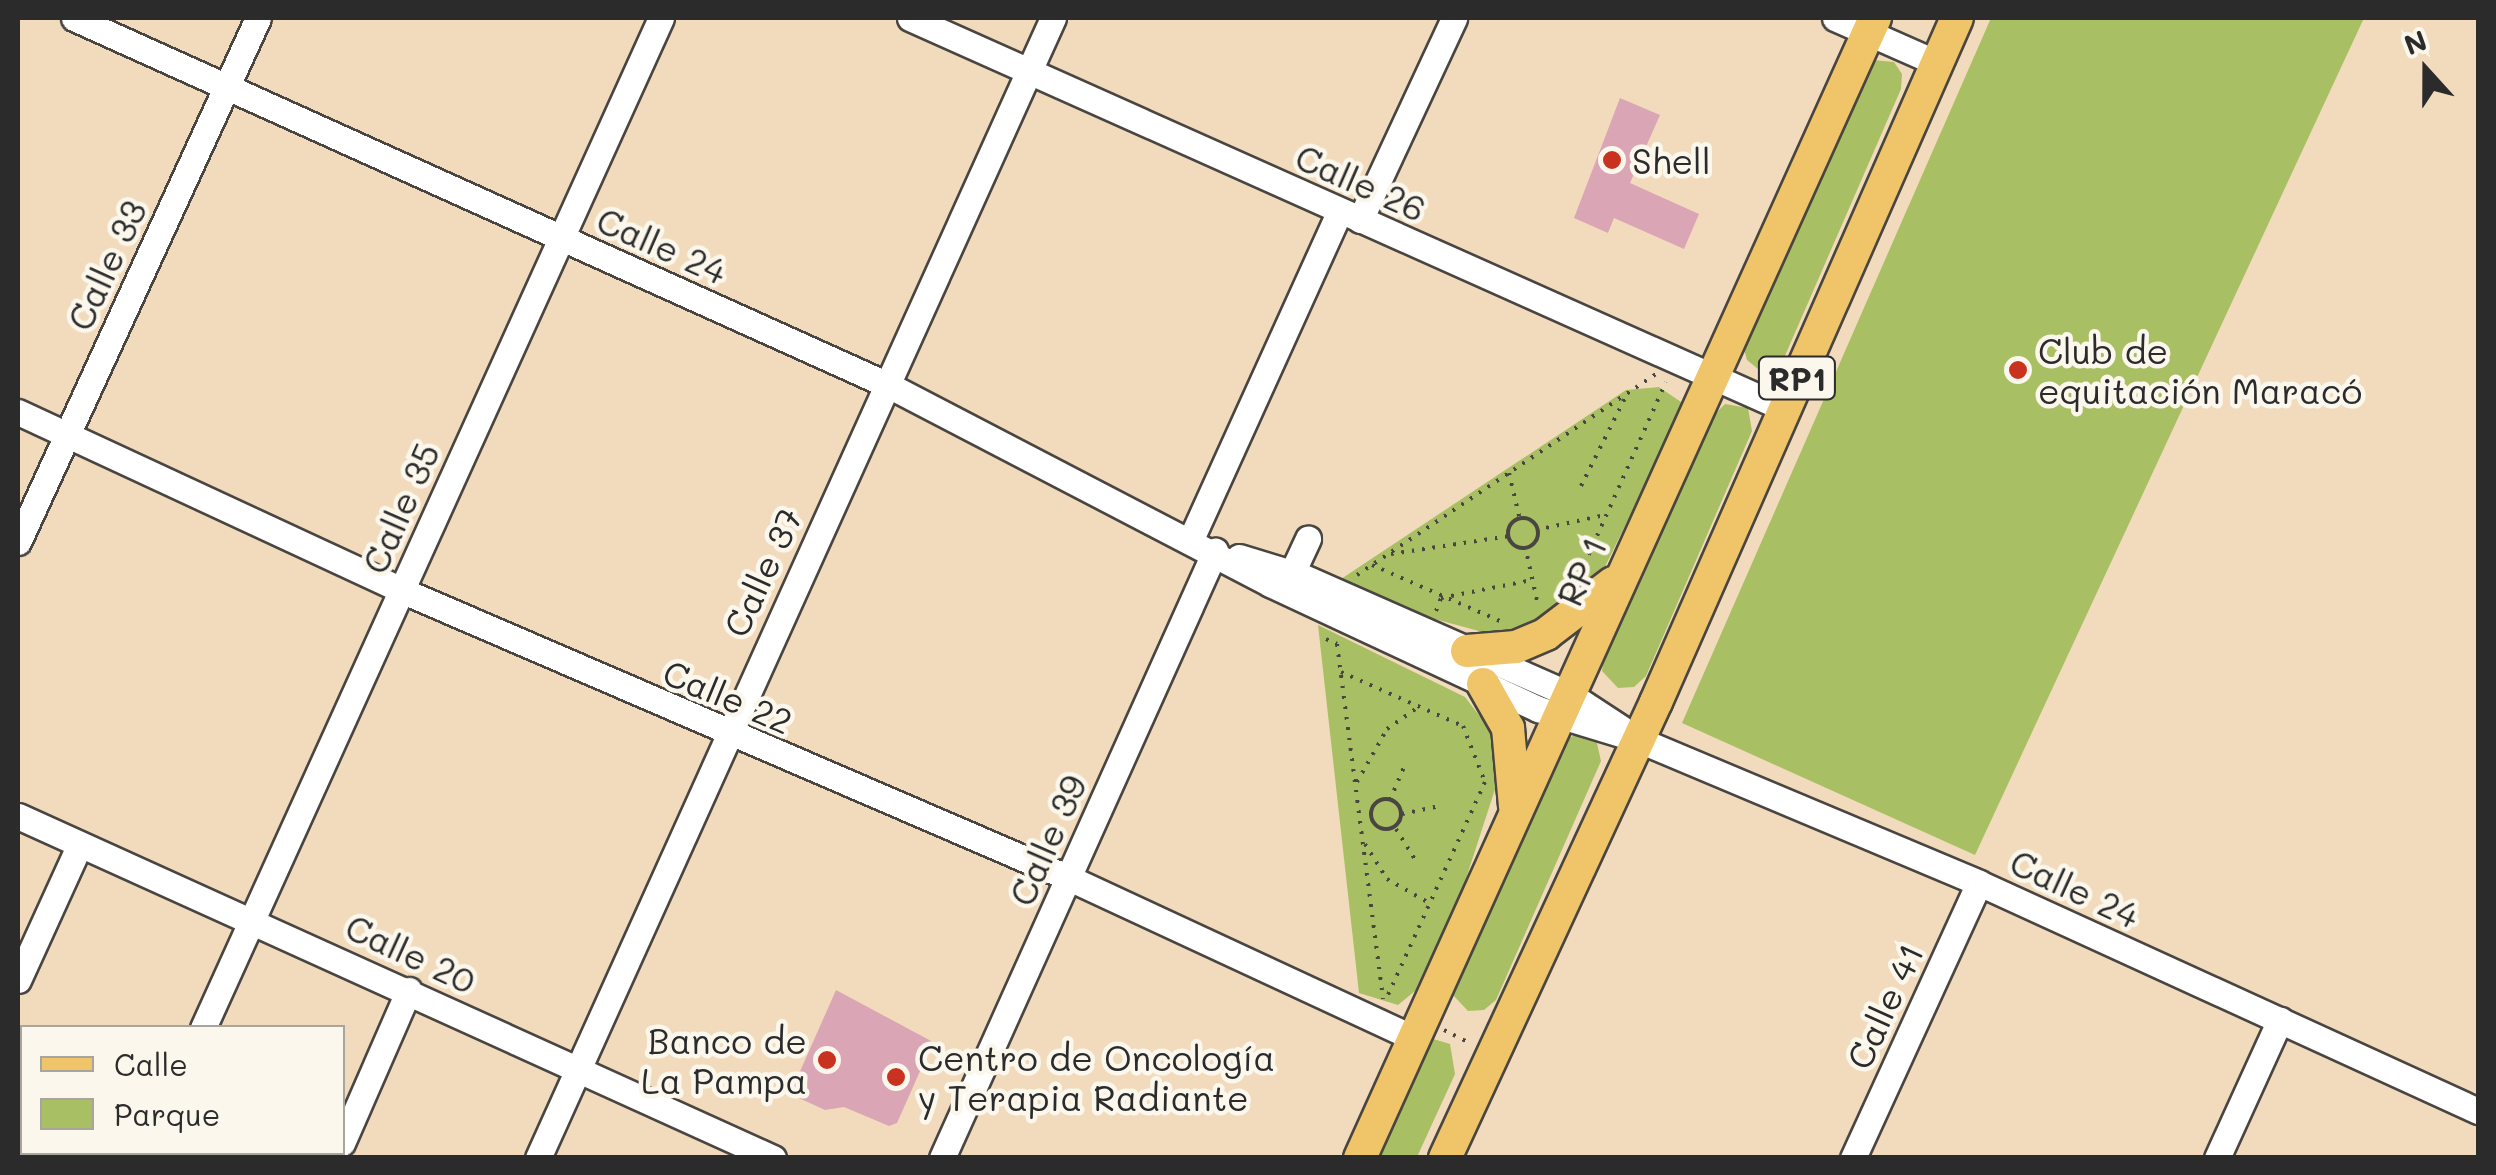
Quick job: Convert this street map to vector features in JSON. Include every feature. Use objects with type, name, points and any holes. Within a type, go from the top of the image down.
[{"type":"main road","name":"RP1","points":[[1444,1158],[1638,739],[1957,18]]},
{"type":"main road","name":"RP 1","points":[[1360,1158],[1871,25]]},
{"type":"main road","points":[[1467,651],[1516,647],[1570,621],[1628,564]]},
{"type":"main road","points":[[1482,684],[1508,728],[1515,814]]},
{"type":"street","name":"Calle 24","points":[[74,18],[888,385],[1215,551],[1270,584],[1482,684],[1564,706]]},
{"type":"street","name":"Calle 33","points":[[18,542],[258,18]]},
{"type":"street","name":"Calle 35","points":[[204,1025],[661,18]]},
{"type":"street","name":"Calle 26","points":[[910,18],[1784,408]]},
{"type":"street","name":"Calle 37","points":[[538,1158],[725,734],[1053,18]]},
{"type":"street","points":[[1191,539],[1350,216],[1454,18]]},
{"type":"street","points":[[1836,18],[1871,25],[1937,63]]},
{"type":"street","name":"Calle 22","points":[[18,412],[401,590],[725,734],[1418,1029]]},
{"type":"street","points":[[1292,573],[1308,538]]},
{"type":"street","name":"Calle 24","points":[[1215,551],[1292,573],[1467,651],[1564,706],[1979,883],[2478,1111]]},
{"type":"street","name":"Calle 39","points":[[942,1158],[1215,551]]},
{"type":"street","name":"Calle 20","points":[[18,816],[774,1158]]},
{"type":"street","points":[[18,980],[80,844]]},
{"type":"street","name":"Calle 41","points":[[1853,1158],[1979,883]]},
{"type":"street","points":[[345,1136],[409,990]]},
{"type":"street","points":[[2218,1158],[2280,1020]]},
{"type":"path","points":[[1349,580],[1676,360]]},
{"type":"path","points":[[1575,586],[1676,360]]},
{"type":"path","points":[[1581,486],[1628,393]]},
{"type":"path","points":[[1509,473],[1520,520]]},
{"type":"path","points":[[1536,530],[1607,515]]},
{"type":"path","points":[[1533,517],[1539,543],[1512,549],[1506,523],[1520,520],[1533,517]]},
{"type":"path","points":[[1387,555],[1510,536]]},
{"type":"path","points":[[1526,546],[1540,615]]},
{"type":"path","points":[[1372,565],[1514,627]]},
{"type":"path","points":[[1441,598],[1532,580]]},
{"type":"path","points":[[1326,639],[1337,644],[1384,1004],[1485,782],[1462,726],[1341,672]]},
{"type":"path","points":[[1356,786],[1375,744],[1418,707]]},
{"type":"path","points":[[1390,800],[1404,767]]},
{"type":"path","points":[[1390,800],[1402,814]]},
{"type":"path","points":[[1390,800],[1376,803],[1370,817],[1380,829],[1395,827]]},
{"type":"path","points":[[1395,827],[1402,814],[1440,806]]},
{"type":"path","points":[[1395,827],[1415,858]]},
{"type":"path","points":[[1361,830],[1387,880],[1430,903]]},
{"type":"path","points":[[1418,1029],[1492,1055]]},
{"type":"green space","name":"Club de equitación Maracó","points":[[1991,18],[2364,18],[1975,855],[1682,723]]},
{"type":"green space","points":[[1873,60],[1894,62],[1902,74],[1901,89],[1784,358],[1773,368],[1758,369],[1747,360],[1743,346]]},
{"type":"green space","points":[[1659,387],[1681,402],[1681,412],[1595,587],[1523,631],[1486,633],[1413,613],[1341,579],[1626,390]]},
{"type":"green space","points":[[1725,404],[1748,408],[1752,431],[1646,676],[1634,687],[1618,688],[1602,671],[1604,655],[1714,415]]},
{"type":"green space","points":[[1318,625],[1465,697],[1495,736],[1499,777],[1461,894],[1415,991],[1398,1005],[1359,993]]},
{"type":"green space","points":[[1581,732],[1596,739],[1601,761],[1496,1000],[1484,1010],[1468,1011],[1452,994],[1567,739]]},
{"type":"green space","points":[[1430,1038],[1450,1044],[1455,1074],[1417,1157],[1373,1158]]},
{"type":"building","points":[[1620,98],[1660,115],[1630,183],[1699,214],[1684,249],[1614,218],[1608,233],[1574,218]]},
{"type":"building","points":[[836,990],[933,1042],[897,1123],[889,1126],[844,1107],[825,1110],[790,1094]]},
{"type":"place","name":"Shell","points":[[1612,160]]},
{"type":"place","name":"Club de equitación Maracó","points":[[2018,370]]},
{"type":"place","name":"Banco de La Pampa","points":[[827,1060]]},
{"type":"place","name":"Centro de Oncología y Terapia Radiante","points":[[896,1077]]}]
